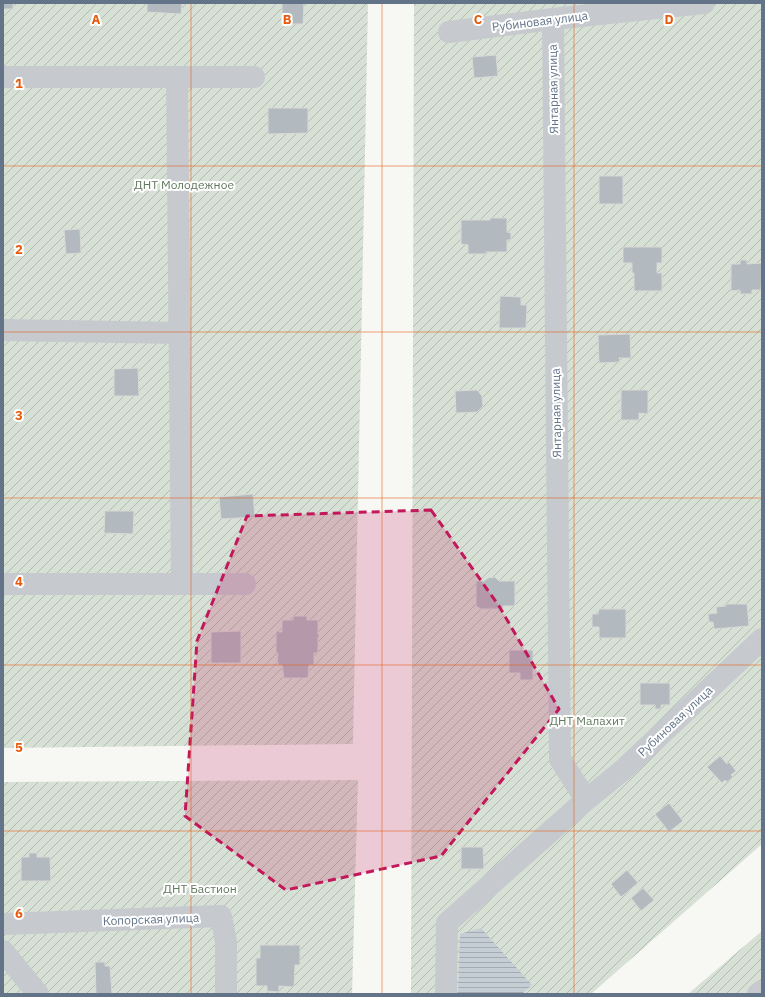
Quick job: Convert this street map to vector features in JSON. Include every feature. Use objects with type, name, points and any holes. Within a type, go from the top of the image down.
[{"type":"street","name":"Рубиновая улица","points":[[449,32],[704,3]]},
{"type":"street","name":"Янтарная улица","points":[[553,19],[560,760],[586,800]]},
{"type":"street","points":[[3,76],[254,77]]},
{"type":"street","points":[[177,77],[182,584]]},
{"type":"street","points":[[3,330],[180,333]]},
{"type":"street","points":[[3,584],[245,584]]},
{"type":"street","name":"Рубиновая улица","points":[[446,994],[447,923],[586,800],[623,770],[762,639]]},
{"type":"street","name":"Копорская улица","points":[[3,924],[221,916],[226,942],[226,994]]},
{"type":"street","points":[[3,951],[38,994]]},
{"type":"street","points":[[758,994],[762,991]]},
{"type":"highlighted area","points":[[431,510],[499,606],[559,709],[441,856],[286,890],[185,816],[197,641],[247,516]]},
{"type":"green space","name":"ДНТ Молодежное","points":[[3,3],[368,3],[353,744],[3,748]]},
{"type":"green space","name":"ДНТ Малахит","points":[[414,3],[762,3],[762,844],[591,994],[411,994]]},
{"type":"green space","name":"ДНТ Бастион","points":[[358,780],[352,994],[3,994],[3,782]]},
{"type":"green space","points":[[762,931],[762,994],[688,994]]},
{"type":"shaded area","points":[[481,928],[532,985],[522,994],[458,994],[460,934]]},
{"type":"building","points":[[3,3],[13,3],[13,9],[3,9]]},
{"type":"building","points":[[147,3],[182,3],[181,14],[147,12]]},
{"type":"building","points":[[282,3],[304,3],[303,24],[282,24]]},
{"type":"building","points":[[496,55],[498,76],[474,78],[472,57]]},
{"type":"building","points":[[268,108],[308,108],[308,133],[268,134]]},
{"type":"building","points":[[599,176],[623,176],[623,204],[599,204]]},
{"type":"building","points":[[490,218],[507,218],[507,232],[511,233],[511,240],[507,240],[507,252],[468,254],[468,245],[461,244],[461,220],[490,220]]},
{"type":"building","points":[[80,229],[81,253],[66,254],[64,230]]},
{"type":"building","points":[[623,247],[662,247],[662,263],[657,263],[657,273],[662,273],[662,291],[634,291],[634,273],[632,273],[632,263],[623,263]]},
{"type":"building","points":[[740,260],[747,260],[747,264],[762,263],[761,290],[752,290],[752,294],[740,294],[740,290],[731,291],[731,264],[740,264]]},
{"type":"building","points":[[500,296],[521,297],[521,305],[527,305],[526,328],[499,328]]},
{"type":"building","points":[[630,334],[631,358],[619,358],[620,362],[599,363],[598,335]]},
{"type":"building","points":[[138,368],[139,396],[114,396],[114,369]]},
{"type":"building","points":[[477,390],[482,396],[483,406],[477,412],[456,413],[455,391]]},
{"type":"building","points":[[621,390],[648,390],[648,414],[639,413],[639,420],[621,420]]},
{"type":"building","points":[[253,494],[255,517],[221,519],[219,497]]},
{"type":"building","points":[[105,511],[134,511],[133,534],[104,533]]},
{"type":"building","points":[[495,577],[499,581],[515,581],[515,606],[503,606],[503,609],[481,609],[476,606],[476,581],[484,581],[488,578]]},
{"type":"building","points":[[726,604],[747,604],[749,626],[714,629],[713,622],[709,622],[708,614],[717,613],[716,607],[726,606]]},
{"type":"building","points":[[599,609],[626,609],[626,638],[599,638],[599,627],[592,627],[592,614],[598,614]]},
{"type":"building","points":[[293,616],[307,616],[307,620],[318,620],[318,653],[314,653],[314,665],[309,665],[308,678],[284,678],[282,665],[278,665],[277,662],[278,653],[276,652],[276,632],[279,630],[279,632],[282,632],[282,620],[293,620]]},
{"type":"building","points":[[241,631],[241,663],[211,663],[211,632]]},
{"type":"building","points":[[509,650],[533,650],[533,680],[520,680],[520,673],[509,673]]},
{"type":"building","points":[[640,683],[670,683],[670,705],[661,705],[661,709],[655,709],[655,705],[640,705]]},
{"type":"building","points":[[720,756],[727,764],[729,762],[736,771],[731,775],[733,777],[727,782],[725,780],[722,783],[707,767]]},
{"type":"building","points":[[669,803],[683,821],[669,832],[655,814]]},
{"type":"building","points":[[461,847],[483,847],[484,869],[461,869]]},
{"type":"building","points":[[29,853],[37,853],[37,857],[50,857],[51,881],[21,881],[21,857],[29,857]]},
{"type":"building","points":[[627,870],[638,883],[621,897],[611,884]]},
{"type":"building","points":[[643,888],[654,900],[641,911],[631,898]]},
{"type":"building","points":[[260,945],[300,945],[300,965],[295,965],[294,987],[279,986],[279,992],[267,991],[267,986],[256,986],[256,958],[260,958]]},
{"type":"building","points":[[95,962],[105,962],[105,966],[110,966],[112,994],[96,994]]}]
